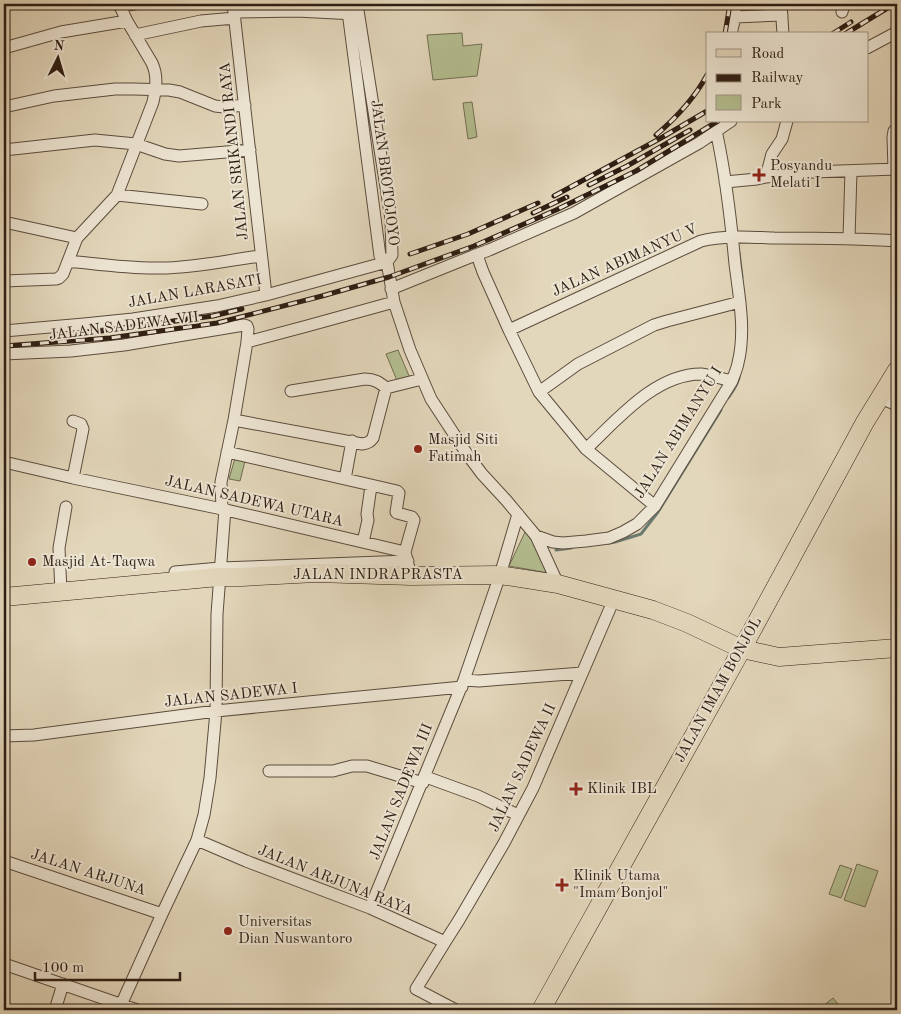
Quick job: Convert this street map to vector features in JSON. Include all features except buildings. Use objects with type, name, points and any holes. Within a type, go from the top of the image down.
[{"type":"main road","name":"JALAN IMAM BONJOL","points":[[540,1010],[742,649],[865,422],[897,370]]},
{"type":"main road","name":"JALAN INDRAPRASTA","points":[[4,597],[61,592],[220,572],[242,577],[316,573],[408,563],[558,584],[668,615],[742,649],[779,657],[897,648]]},
{"type":"street","points":[[4,281],[59,278],[63,274],[77,238],[117,195],[156,90],[155,70],[119,5],[135,4]]},
{"type":"street","points":[[731,32],[735,17],[735,4]]},
{"type":"street","points":[[136,35],[201,21],[234,11],[353,9]]},
{"type":"street","name":"JALAN BROTOJOYO","points":[[353,9],[370,82],[391,219],[392,255],[387,262],[380,256],[358,83],[353,9]]},
{"type":"street","points":[[735,17],[782,9],[783,32]]},
{"type":"street","name":"JALAN SRIKANDI RAYA","points":[[234,11],[266,295]]},
{"type":"street","points":[[4,48],[61,32],[127,21]]},
{"type":"street","points":[[868,47],[897,32]]},
{"type":"street","points":[[358,83],[370,82]]},
{"type":"street","points":[[4,107],[54,96],[115,89],[169,90],[180,92],[215,106],[245,105]]},
{"type":"street","points":[[391,289],[477,255],[574,213],[699,143],[729,122]]},
{"type":"street","points":[[766,177],[772,154],[782,139],[787,122]]},
{"type":"street","points":[[725,182],[812,172],[896,169],[893,136],[894,131],[897,130]]},
{"type":"street","name":"JALAN ABIMANYU I","points":[[536,536],[553,542],[563,543],[586,541],[609,538],[637,524],[655,506],[732,381],[738,363],[741,340],[740,302],[733,237],[717,131]]},
{"type":"street","points":[[4,150],[95,140],[136,144],[165,154],[179,156],[250,150]]},
{"type":"street","points":[[849,238],[850,171]]},
{"type":"street","points":[[117,195],[202,204]]},
{"type":"street","points":[[376,222],[391,219]]},
{"type":"street","points":[[4,222],[77,238]]},
{"type":"street","name":"JALAN ABIMANYU V","points":[[509,330],[701,241],[733,237],[849,238],[897,241]]},
{"type":"street","points":[[477,255],[509,330],[539,392],[586,449],[655,506]]},
{"type":"street","points":[[68,261],[162,268],[261,256]]},
{"type":"street","points":[[387,262],[394,302],[410,350],[431,399],[482,474],[536,536],[558,584]]},
{"type":"street","name":"JALAN LARASATI","points":[[4,331],[133,319],[217,306],[266,295],[387,262]]},
{"type":"street","points":[[121,1005],[197,840],[204,814],[210,778],[216,711],[217,614],[223,509],[221,482],[247,342],[394,302]]},
{"type":"street","points":[[539,392],[578,364],[654,325],[740,302]]},
{"type":"street","name":"JALAN SADEWA VII","points":[[4,354],[124,345],[244,325],[248,329],[247,342]]},
{"type":"street","points":[[586,449],[626,409],[671,381],[688,375],[704,374],[732,381]]},
{"type":"street","points":[[291,391],[365,379],[378,381],[386,388]]},
{"type":"street","points":[[386,388],[422,379]]},
{"type":"street","points":[[234,420],[366,444],[373,438],[386,388]]},
{"type":"street","points":[[880,398],[897,405]]},
{"type":"street","points":[[73,478],[83,429],[81,424],[74,420]]},
{"type":"street","points":[[345,480],[352,442]]},
{"type":"street","points":[[227,452],[398,492],[396,512],[414,520],[408,563]]},
{"type":"street","name":"JALAN SADEWA UTARA","points":[[4,462],[223,509],[363,542],[408,563]]},
{"type":"street","points":[[363,542],[368,520],[366,514],[371,486]]},
{"type":"street","points":[[61,592],[59,548],[66,507]]},
{"type":"street","name":"JALAN SADEWA III","points":[[370,908],[463,684],[500,575],[518,514]]},
{"type":"street","points":[[4,590],[220,572]]},
{"type":"street","name":"JALAN SADEWA II","points":[[445,942],[504,843],[533,788],[614,599]]},
{"type":"street","name":"JALAN SADEWA I","points":[[4,736],[43,734],[216,711],[479,681],[582,673]]},
{"type":"street","points":[[269,771],[333,771],[352,766],[367,766],[478,796],[518,815]]},
{"type":"street","name":"JALAN ARJUNA RAYA","points":[[197,840],[246,862],[370,908],[445,942]]},
{"type":"street","name":"JALAN ARJUNA","points":[[4,861],[162,914]]},
{"type":"street","points":[[445,942],[416,989],[456,1010]]},
{"type":"street","points":[[4,964],[137,1010]]},
{"type":"street","points":[[55,1010],[63,984]]},
{"type":"green space","points":[[462,33],[463,46],[482,44],[477,76],[433,80],[427,35]]},
{"type":"green space","points":[[472,102],[477,137],[468,139],[463,103]]},
{"type":"green space","points":[[398,350],[410,378],[398,383],[386,354]]},
{"type":"green space","points":[[235,458],[245,461],[240,481],[229,479]]},
{"type":"green space","points":[[527,528],[549,573],[509,566]]},
{"type":"green space","points":[[857,864],[878,871],[865,907],[844,900]]},
{"type":"green space","points":[[840,865],[852,869],[841,898],[829,894]]},
{"type":"green space","points":[[833,998],[843,1010],[818,1010]]},
{"type":"waterway","points":[[739,253],[742,277]]},
{"type":"waterway","points":[[728,398],[737,383],[740,372]]},
{"type":"waterway","points":[[609,543],[641,534],[658,512],[721,410]]},
{"type":"waterway","points":[[556,550],[571,548]]},
{"type":"railway","points":[[725,32],[730,4]]},
{"type":"railway","points":[[848,32],[894,4]]},
{"type":"railway","points":[[835,32],[851,22]]},
{"type":"railway","points":[[656,135],[684,108],[706,77]]},
{"type":"railway","points":[[554,196],[706,112]]},
{"type":"railway","points":[[4,346],[110,338],[217,323],[389,277],[474,246],[556,210],[636,171],[716,122]]},
{"type":"railway","points":[[589,185],[690,130]]},
{"type":"railway","points":[[533,213],[567,197]]},
{"type":"railway","points":[[410,254],[468,234],[538,203]]},
{"type":"railway","points":[[86,333],[213,316],[242,309]]},
{"type":"place","name":"Posyandu Melati I","points":[[759,175]]},
{"type":"place","name":"Masjid Siti Fatimah","points":[[418,449]]},
{"type":"place","name":"Masjid At-Taqwa","points":[[32,562]]},
{"type":"place","name":"Klinik IBL","points":[[576,789]]},
{"type":"place","name":"Klinik Utama \"Imam Bonjol\"","points":[[562,885]]},
{"type":"place","name":"Universitas Dian Nuswantoro","points":[[228,931]]}]
